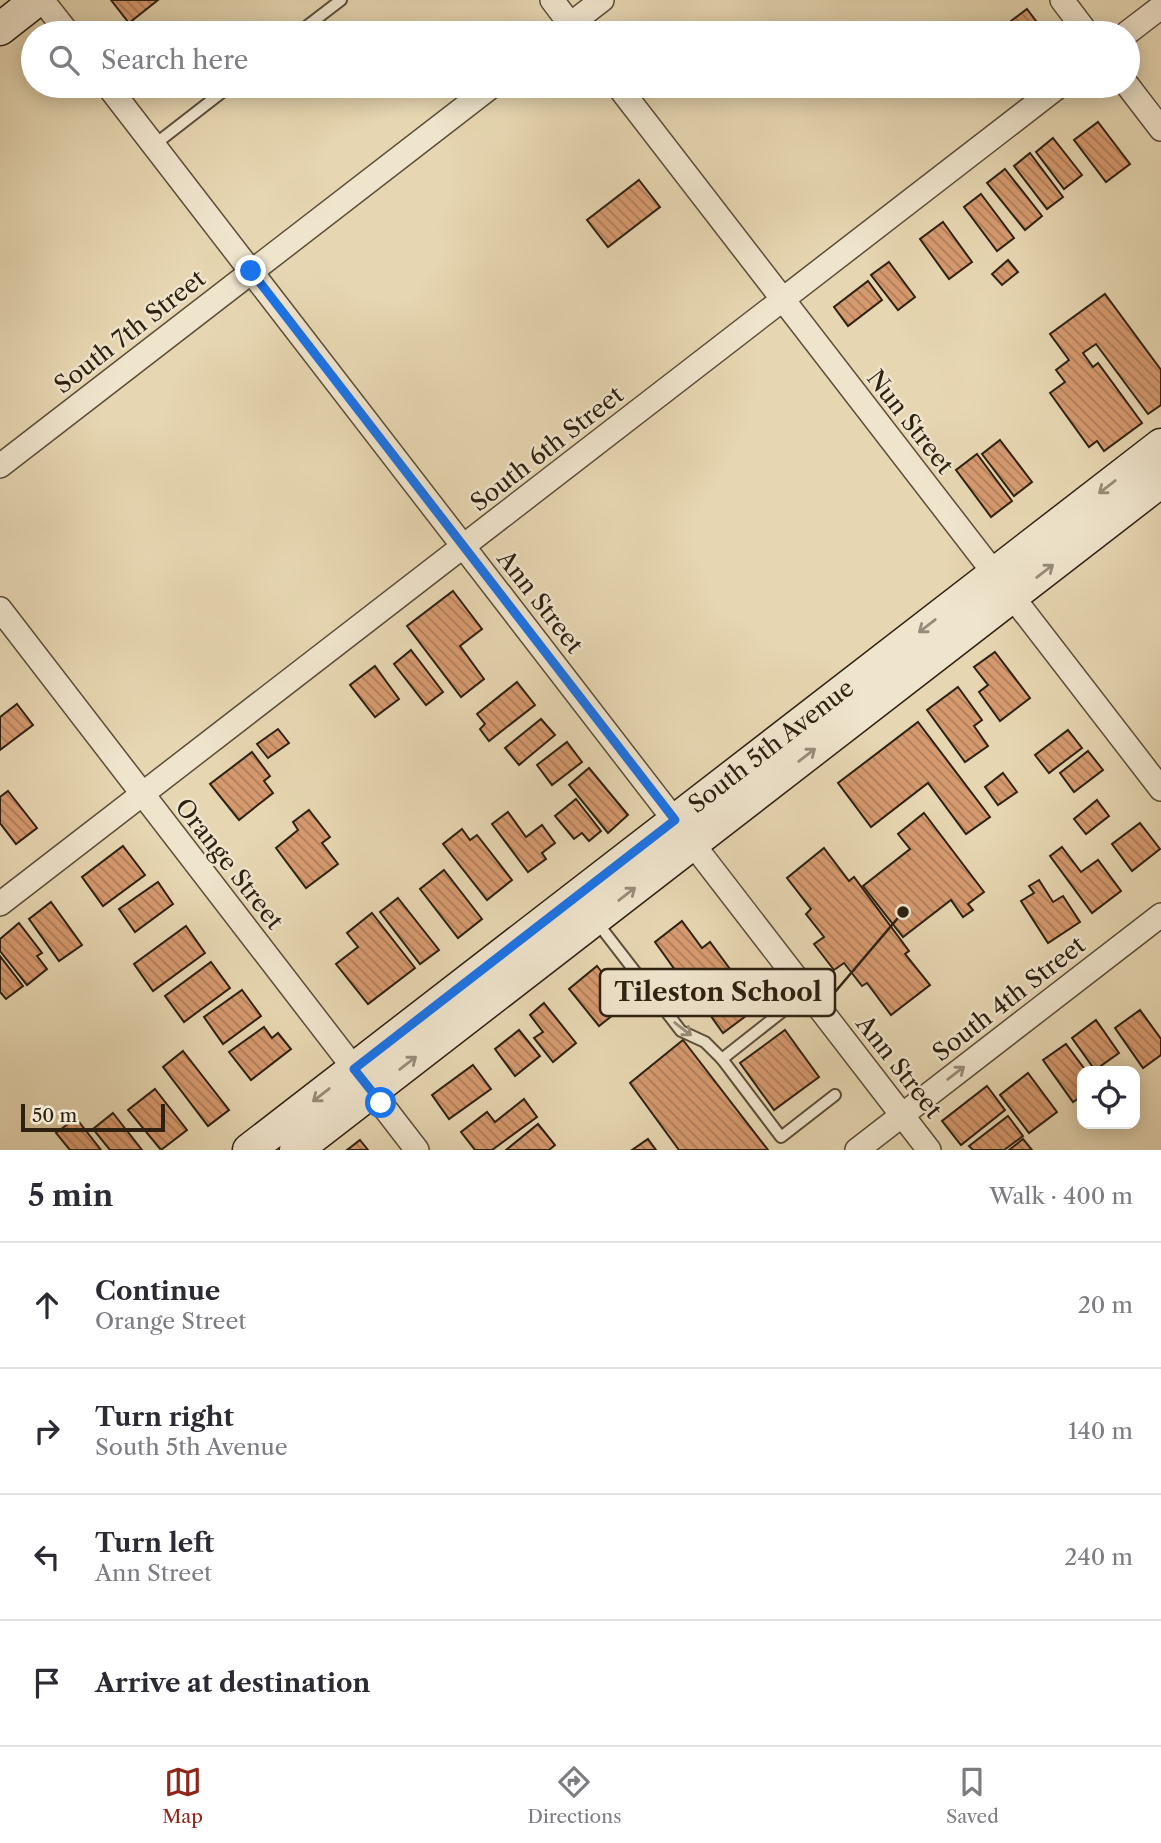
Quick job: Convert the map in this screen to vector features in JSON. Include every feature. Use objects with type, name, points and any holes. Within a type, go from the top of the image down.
[{"type":"street","points":[[0,29],[40,0],[58,21]]},
{"type":"street","points":[[552,0],[564,21]]},
{"type":"street","points":[[579,21],[603,0]]},
{"type":"street","points":[[1062,0],[1078,21]]},
{"type":"street","points":[[1140,23],[1161,7]]},
{"type":"street","name":"Ann Street","points":[[117,98],[929,1150]]},
{"type":"street","name":"South 7th Street","points":[[0,466],[476,98]]},
{"type":"street","name":"Nun Street","points":[[627,98],[1161,789]]},
{"type":"street","name":"South 6th Street","points":[[0,904],[1043,98]]},
{"type":"street","points":[[1137,98],[1161,129]]},
{"type":"street","name":"South 5th Avenue","points":[[296,1150],[363,1080],[1003,585],[1161,445]]},
{"type":"street","name":"South 5th Avenue","points":[[1003,585],[1161,481]]},
{"type":"street","name":"Orange Street","points":[[0,609],[417,1150]]},
{"type":"street","name":"South 5th Avenue","points":[[249,1150],[363,1080],[594,919],[684,832]]},
{"type":"street","name":"South 4th Street","points":[[857,1150],[1161,915]]},
{"type":"lane","points":[[314,21],[341,0]]},
{"type":"lane","points":[[154,145],[215,98]]},
{"type":"lane","points":[[594,919],[681,1031],[705,1042],[722,1059],[781,1137],[835,1095]]},
{"type":"lane","points":[[722,1059],[807,992]]},
{"type":"building","points":[[111,0],[158,0],[132,21],[127,21]]},
{"type":"building","points":[[1027,9],[1036,21],[1011,21]]},
{"type":"building","points":[[1098,122],[1130,164],[1106,182],[1074,140]]},
{"type":"building","points":[[1053,138],[1082,175],[1064,189],[1036,152]]},
{"type":"building","points":[[1030,153],[1063,197],[1047,209],[1014,166]]},
{"type":"building","points":[[1005,169],[1042,216],[1025,230],[987,183]]},
{"type":"building","points":[[639,180],[660,207],[608,247],[587,220]]},
{"type":"building","points":[[981,194],[1014,238],[997,251],[964,207]]},
{"type":"building","points":[[943,222],[972,262],[949,279],[920,239]]},
{"type":"building","points":[[1008,260],[1018,272],[1002,285],[992,274]]},
{"type":"building","points":[[889,262],[915,297],[898,310],[871,275]]},
{"type":"building","points":[[868,281],[882,300],[848,326],[834,307]]},
{"type":"building","points":[[1105,294],[1161,370],[1161,405],[1148,414],[1096,344],[1083,353],[1093,367],[1098,363],[1142,423],[1104,451],[1097,441],[1089,447],[1050,393],[1065,382],[1056,370],[1069,360],[1050,334]]},
{"type":"building","points":[[1000,440],[1032,482],[1014,496],[982,454]]},
{"type":"building","points":[[977,454],[1012,501],[991,517],[956,470]]},
{"type":"building","points":[[453,591],[482,629],[460,646],[484,679],[461,697],[407,626]]},
{"type":"building","points":[[411,650],[443,692],[426,705],[394,664]]},
{"type":"building","points":[[995,652],[1030,698],[1000,721],[979,692],[988,685],[974,667]]},
{"type":"building","points":[[375,666],[399,699],[375,717],[350,685]]},
{"type":"building","points":[[517,682],[535,705],[489,741],[480,729],[485,724],[477,714]]},
{"type":"building","points":[[958,687],[982,720],[974,726],[988,746],[965,762],[927,710]]},
{"type":"building","points":[[17,704],[33,725],[0,750],[0,717]]},
{"type":"building","points":[[541,719],[555,735],[519,765],[505,748]]},
{"type":"building","points":[[918,722],[990,817],[966,834],[928,783],[871,827],[838,783]]},
{"type":"building","points":[[278,729],[289,743],[268,758],[257,744]]},
{"type":"building","points":[[1068,730],[1082,748],[1049,773],[1035,755]]},
{"type":"building","points":[[567,742],[582,762],[552,785],[537,765]]},
{"type":"building","points":[[1088,751],[1103,770],[1074,792],[1060,773]]},
{"type":"building","points":[[252,752],[270,776],[264,781],[273,793],[239,820],[210,784]]},
{"type":"building","points":[[589,768],[628,815],[608,833],[569,785]]},
{"type":"building","points":[[1003,773],[1017,792],[998,805],[985,787]]},
{"type":"building","points":[[8,791],[37,828],[16,844],[0,823],[0,797]]},
{"type":"building","points":[[576,799],[601,831],[589,841],[582,833],[574,839],[555,816]]},
{"type":"building","points":[[1097,800],[1109,816],[1086,834],[1074,819]]},
{"type":"building","points":[[309,810],[330,837],[322,843],[338,864],[306,888],[276,848],[298,830],[293,822]]},
{"type":"building","points":[[508,812],[526,837],[542,825],[555,843],[542,853],[546,859],[528,872],[492,824]]},
{"type":"building","points":[[924,813],[984,892],[968,904],[973,910],[963,917],[951,900],[903,937],[863,886],[910,849],[898,834]]},
{"type":"building","points":[[1140,823],[1160,849],[1132,871],[1112,844]]},
{"type":"building","points":[[462,829],[470,840],[477,835],[512,880],[487,900],[443,844]]},
{"type":"building","points":[[123,846],[145,875],[103,906],[82,877]]},
{"type":"building","points":[[1062,847],[1081,872],[1098,860],[1121,891],[1092,913],[1050,856]]},
{"type":"building","points":[[824,848],[849,881],[854,877],[909,951],[905,954],[930,985],[891,1015],[867,983],[862,986],[844,963],[834,970],[814,944],[824,937],[806,914],[811,909],[787,878]]},
{"type":"building","points":[[444,870],[482,919],[458,938],[420,889]]},
{"type":"building","points":[[1039,880],[1053,902],[1063,896],[1080,922],[1048,943],[1021,901],[1034,893],[1029,886]]},
{"type":"building","points":[[158,882],[173,904],[135,932],[119,909]]},
{"type":"building","points":[[398,898],[439,950],[420,964],[380,912]]},
{"type":"building","points":[[51,902],[82,945],[59,961],[29,919]]},
{"type":"building","points":[[372,913],[415,968],[368,1004],[336,964],[358,947],[347,933]]},
{"type":"building","points":[[682,921],[702,948],[710,942],[758,1007],[723,1033],[700,1001],[690,1009],[665,977],[675,970],[655,942]]},
{"type":"building","points":[[19,923],[42,953],[37,956],[47,969],[27,985],[0,951],[0,939]]},
{"type":"building","points":[[186,926],[205,953],[153,991],[134,964]]},
{"type":"building","points":[[0,956],[23,986],[6,999],[0,992]]},
{"type":"building","points":[[211,962],[230,988],[184,1022],[165,996]]},
{"type":"building","points":[[597,966],[627,1004],[599,1026],[569,989]]},
{"type":"building","points":[[242,990],[261,1016],[223,1044],[204,1017]]},
{"type":"building","points":[[544,1003],[576,1043],[553,1062],[534,1038],[543,1032],[530,1015]]},
{"type":"building","points":[[1140,1010],[1161,1039],[1161,1055],[1143,1068],[1115,1028]]},
{"type":"building","points":[[1096,1020],[1119,1053],[1101,1066],[1092,1066],[1072,1038]]},
{"type":"building","points":[[264,1027],[272,1038],[278,1033],[291,1049],[251,1080],[229,1052]]},
{"type":"building","points":[[519,1030],[540,1056],[515,1076],[495,1049]]},
{"type":"building","points":[[785,1030],[819,1077],[774,1110],[740,1063]]},
{"type":"building","points":[[683,1040],[768,1150],[679,1150],[630,1083]]},
{"type":"building","points":[[1066,1044],[1082,1066],[1077,1066],[1077,1099],[1073,1102],[1043,1060]]},
{"type":"building","points":[[183,1051],[229,1110],[208,1126],[163,1067]]},
{"type":"building","points":[[473,1065],[491,1089],[449,1119],[432,1095]]},
{"type":"building","points":[[1028,1073],[1057,1112],[1029,1133],[1000,1095]]},
{"type":"building","points":[[987,1086],[1005,1110],[961,1145],[942,1121]]},
{"type":"building","points":[[155,1089],[187,1130],[161,1150],[128,1110]]},
{"type":"building","points":[[524,1099],[537,1117],[492,1150],[475,1150],[461,1132],[487,1112],[495,1122]]},
{"type":"building","points":[[113,1113],[142,1150],[110,1150],[93,1129]]},
{"type":"building","points":[[1008,1116],[1023,1136],[1004,1150],[973,1150],[969,1146]]},
{"type":"building","points":[[76,1118],[101,1150],[70,1150],[56,1133]]},
{"type":"building","points":[[538,1124],[555,1145],[549,1150],[506,1150]]},
{"type":"building","points":[[648,1139],[656,1150],[632,1150]]},
{"type":"building","points":[[1023,1139],[1032,1150],[1009,1150]]},
{"type":"building","points":[[360,1140],[368,1150],[347,1150]]},
{"type":"place","name":"Tileston School","points":[[903,912]]},
{"type":"route","points":[[251,271],[675,820],[354,1069],[381,1103]]}]
